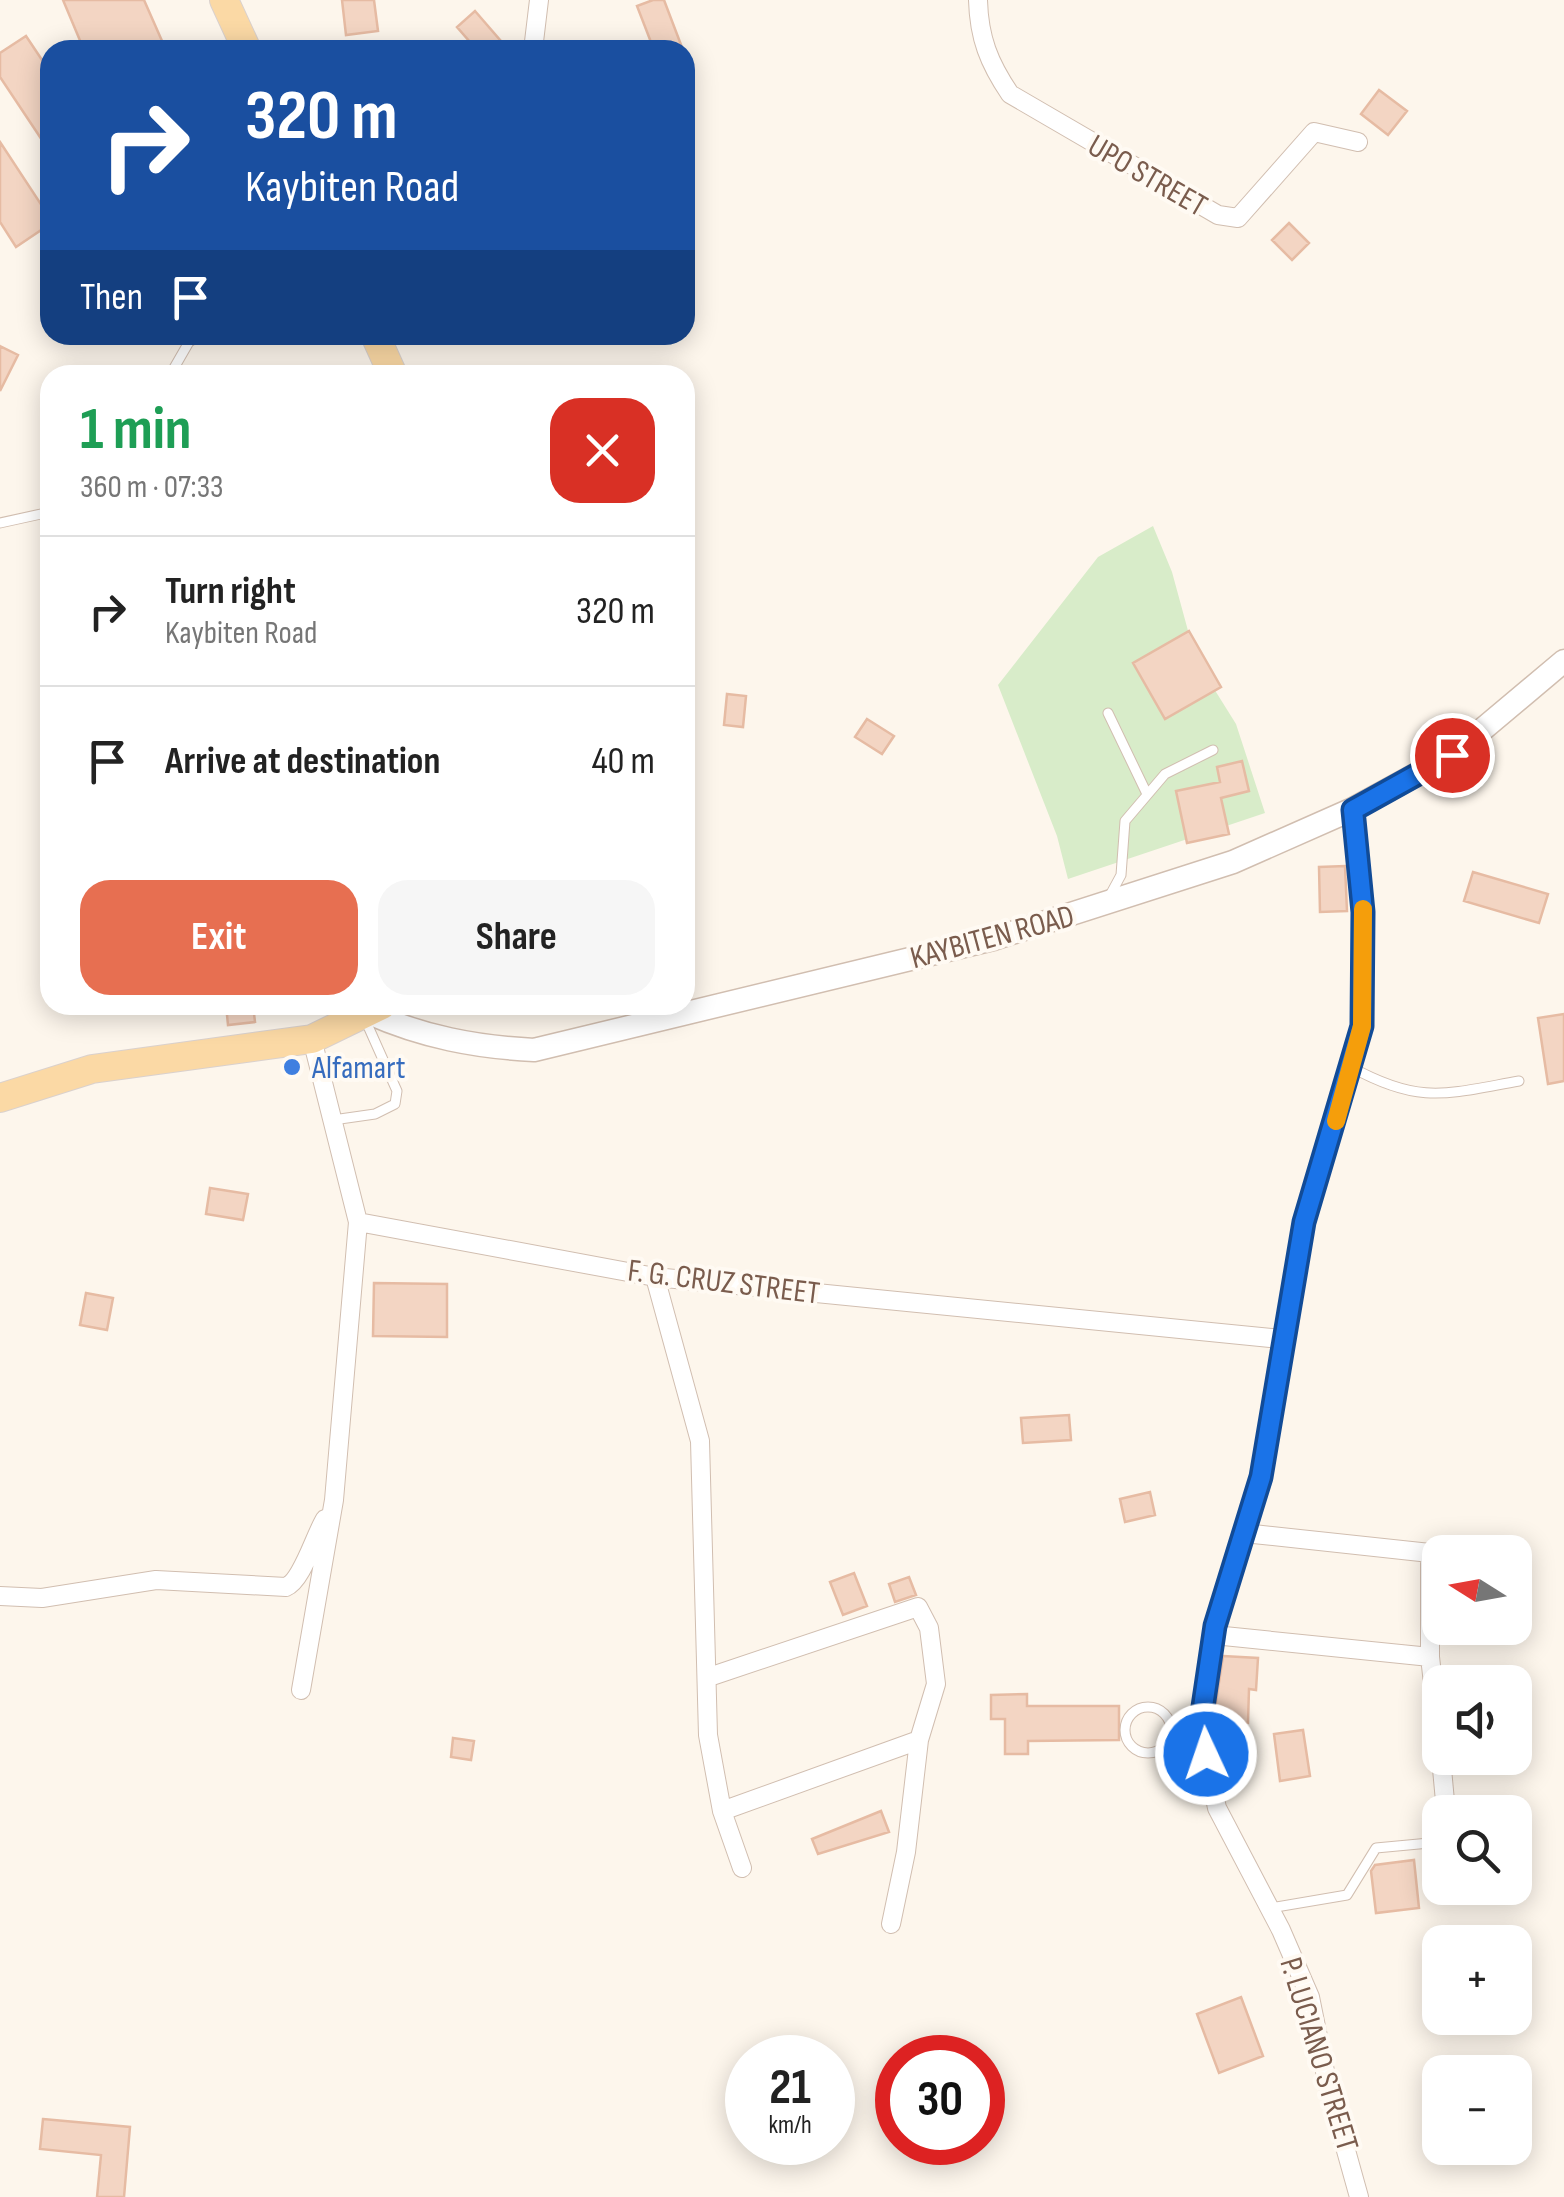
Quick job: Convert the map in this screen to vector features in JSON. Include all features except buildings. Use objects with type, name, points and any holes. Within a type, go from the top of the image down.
[{"type":"main road","points":[[224,0],[242,40]]},
{"type":"main road","points":[[0,1098],[92,1069],[312,1039],[363,1015]]},
{"type":"street","points":[[534,40],[539,0]]},
{"type":"street","name":"UPO STREET","points":[[978,0],[979,34],[992,67],[1010,94],[1218,216],[1238,218],[1314,132],[1358,142]]},
{"type":"street","name":"KAYBITEN ROAD","points":[[695,1011],[993,939],[1234,862],[1353,810],[1452,755],[1564,661]]},
{"type":"street","name":"P. LUCIANO STREET","points":[[1353,810],[1363,912],[1362,1026],[1304,1222],[1281,1340],[1261,1477],[1214,1635],[1200,1727],[1217,1808],[1270,1908],[1310,1996],[1328,2086],[1359,2197]]},
{"type":"street","name":"KAYBITEN ROAD","points":[[378,1015],[404,1029],[472,1046],[534,1050],[679,1015]]},
{"type":"street","points":[[301,1690],[330,1512],[358,1222],[312,1039]]},
{"type":"street","name":"F. G. CRUZ STREET","points":[[358,1222],[655,1277],[1281,1340]]},
{"type":"street","points":[[655,1277],[700,1441],[708,1736],[722,1810],[742,1868]]},
{"type":"street","points":[[0,1596],[42,1598],[156,1580],[286,1587],[299,1578],[309,1546],[330,1512]]},
{"type":"street","points":[[1244,1533],[1430,1553],[1431,1665]]},
{"type":"street","points":[[709,1677],[918,1607],[929,1628],[936,1684],[919,1740],[906,1852],[890,1924]]},
{"type":"street","points":[[1214,1635],[1430,1657]]},
{"type":"street","points":[[722,1810],[919,1740]]},
{"type":"lane","points":[[0,524],[40,514]]},
{"type":"lane","points":[[1108,713],[1147,794]]},
{"type":"lane","points":[[1107,903],[1121,874],[1126,821],[1164,774],[1213,750]]},
{"type":"lane","points":[[330,1121],[376,1114],[395,1104],[396,1091],[372,1015]]},
{"type":"lane","points":[[1351,1067],[1387,1086],[1431,1097],[1520,1081]]},
{"type":"lane","points":[[1150,1706],[1165,1714],[1172,1728],[1168,1744],[1154,1754],[1138,1752],[1126,1740],[1126,1724],[1135,1710],[1150,1706]]},
{"type":"lane","points":[[1172,1728],[1200,1727]]},
{"type":"lane","points":[[1270,1908],[1347,1895],[1376,1848],[1422,1844]]},
{"type":"green space","points":[[1153,526],[1172,572],[1196,660],[1236,724],[1265,813],[1068,879],[1057,836],[998,685],[1098,557]]},
{"type":"slow traffic","points":[[1336,1121],[1362,1026],[1363,909]]},
{"type":"place","name":"Alfamart","points":[[292,1067]]},
{"type":"route","points":[[1206,1754],[1200,1727],[1215,1626],[1261,1477],[1281,1340],[1304,1222],[1362,1026],[1363,912],[1353,810],[1452,755]]}]
